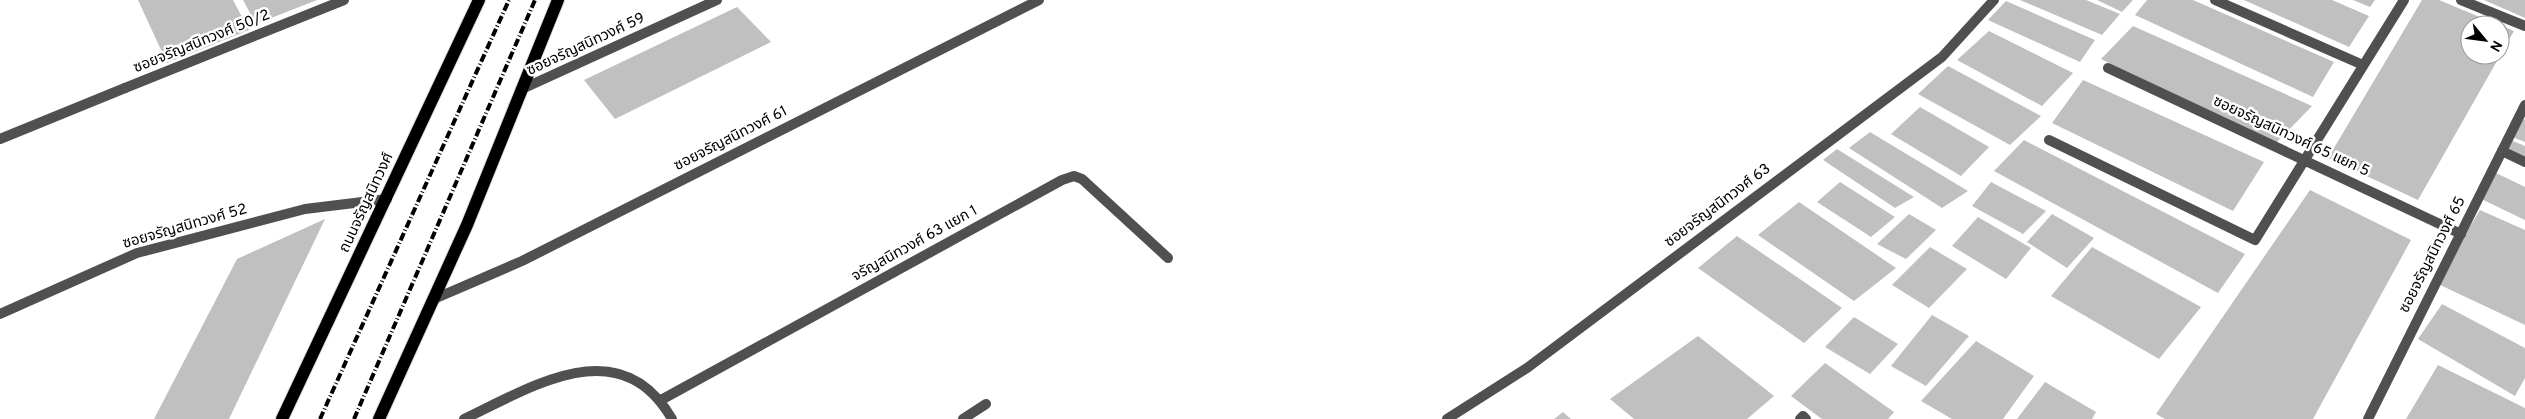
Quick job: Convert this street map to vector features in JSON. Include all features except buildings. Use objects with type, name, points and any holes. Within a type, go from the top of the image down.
[{"type":"main road","name":"ถนนจรัญสนิทวงศ์","points":[[282,419],[387,199],[478,0]]},
{"type":"main road","points":[[379,419],[467,225],[558,0]]},
{"type":"street","name":"ซอยจรัญสนิทวงศ์ 50/2","points":[[0,139],[344,0]]},
{"type":"street","name":"ซอยจรัญสนิทวงศ์ 59","points":[[522,89],[717,0]]},
{"type":"street","name":"ซอยจรัญสนิทวงศ์ 61","points":[[434,299],[522,261],[1039,0]]},
{"type":"street","name":"ซอยจรัญสนิทวงศ์ 63","points":[[1447,419],[1527,368],[1942,56],[1994,0]]},
{"type":"street","points":[[2215,0],[2363,65]]},
{"type":"street","points":[[2049,140],[2255,240],[2404,0]]},
{"type":"street","points":[[2462,0],[2525,26]]},
{"type":"street","name":"ซอยจรัญสนิทวงศ์ 65 แยก 5","points":[[2108,68],[2461,234]]},
{"type":"street","name":"ซอยจรัญสนิทวงศ์ 65","points":[[2368,419],[2525,105]]},
{"type":"street","points":[[2502,152],[2525,162]]},
{"type":"street","name":"จรัญสนิทวงศ์ 63 แยก 1","points":[[662,400],[1062,180],[1074,176],[1082,180],[1168,258]]},
{"type":"street","name":"ซอยจรัญสนิทวงศ์ 52","points":[[0,314],[137,253],[306,209],[387,199]]},
{"type":"street","points":[[464,419],[557,376],[602,370],[629,377],[662,400],[672,419]]},
{"type":"street","points":[[963,419],[986,404]]},
{"type":"street","points":[[1800,419],[1803,416],[1806,419]]},
{"type":"railway","points":[[320,419],[509,0]]},
{"type":"railway","points":[[354,419],[535,0]]}]
